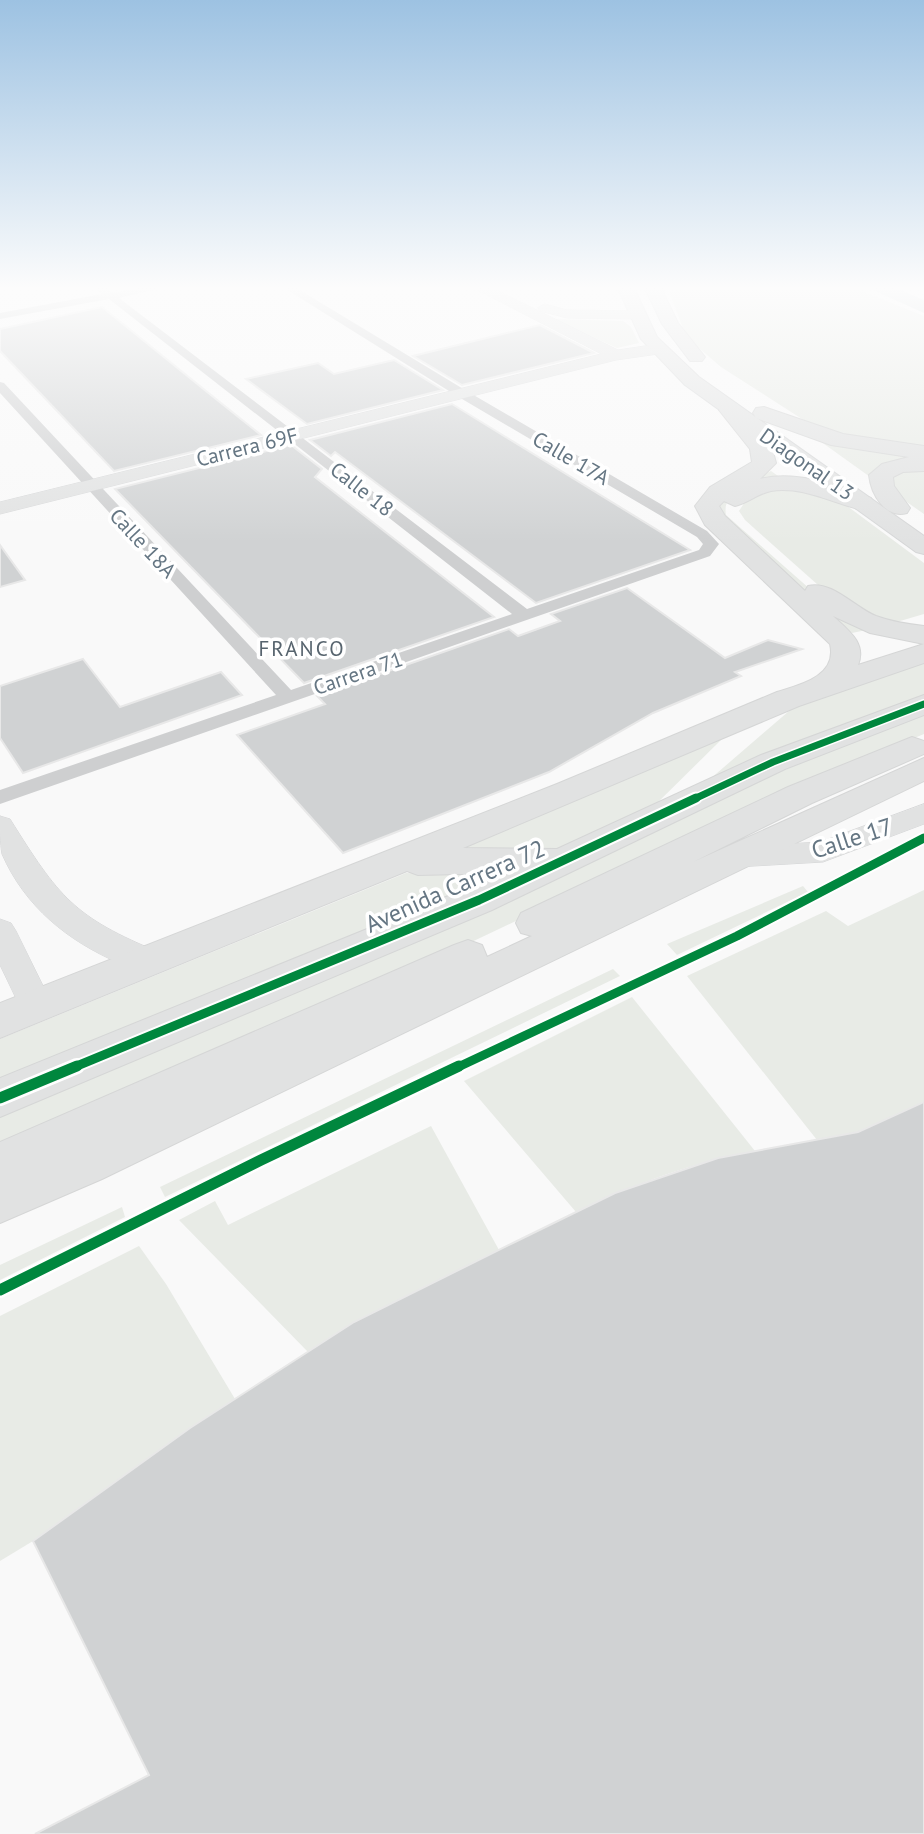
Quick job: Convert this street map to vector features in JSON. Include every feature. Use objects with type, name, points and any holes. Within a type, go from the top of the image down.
[{"type":"highway","points":[[730,410],[761,448],[764,463],[755,474],[713,496],[707,510],[714,520],[842,641],[847,658],[841,670],[823,687]]},
{"type":"highway","points":[[764,413],[839,440],[924,453]]},
{"type":"highway","points":[[894,513],[882,487],[881,475],[900,465],[924,464]]},
{"type":"highway","points":[[894,513],[822,488],[790,483],[752,489],[734,500],[730,508],[732,516],[741,526],[840,609],[868,624],[924,635]]},
{"type":"highway","name":"Avenida Carrera 72","points":[[18,1013],[393,863],[788,699],[924,653]]},
{"type":"highway","points":[[650,818],[788,699]]},
{"type":"highway","name":"Avenida Carrera 72","points":[[0,1098],[479,900],[774,762],[924,704]]},
{"type":"highway","points":[[0,1164],[497,942],[800,794],[924,742]]},
{"type":"highway","points":[[0,1201],[85,1164],[924,768]]},
{"type":"highway","points":[[859,799],[924,791]]},
{"type":"highway","points":[[393,863],[563,859]]},
{"type":"highway","points":[[558,941],[621,881]]},
{"type":"main road","name":"Diagonal 13","points":[[682,372],[730,410],[894,513]]},
{"type":"main road","name":"Diagonal 13","points":[[712,372],[894,513]]},
{"type":"main road","points":[[894,513],[924,547]]},
{"type":"street","name":"Calle 18","points":[[209,372],[525,615]]},
{"type":"street","name":"Calle 17A","points":[[426,372],[702,534],[710,544]]},
{"type":"street","name":"Carrera 69F","points":[[0,508],[548,372]]},
{"type":"street","name":"Calle 18A","points":[[0,386],[288,697]]},
{"type":"street","name":"Carrera 71","points":[[0,797],[705,554],[710,544]]},
{"type":"street","name":"Calle 17","points":[[736,857],[823,852],[924,813]]},
{"type":"street","points":[[0,826],[35,887],[67,922],[102,944],[149,962]]},
{"type":"street","points":[[0,931],[18,1013]]},
{"type":"shaded area","points":[[728,372],[924,372],[924,449],[864,440],[816,428]]},
{"type":"shaded area","points":[[813,436],[924,456],[886,463],[873,479]]},
{"type":"shaded area","points":[[924,467],[924,514],[894,493],[890,478],[897,471]]},
{"type":"shaded area","points":[[771,471],[781,478],[763,480],[736,491],[726,506],[726,515],[844,619],[871,629],[852,633],[729,524],[719,510],[725,495],[747,481]]},
{"type":"shaded area","points":[[777,487],[835,497],[924,563],[924,614],[883,626],[827,593],[745,520],[739,511],[750,494]]},
{"type":"shaded area","points":[[924,662],[924,696],[842,725],[702,786],[796,705]]},
{"type":"shaded area","points":[[924,712],[924,734],[808,782],[461,947],[0,1151],[0,1114],[686,811]]},
{"type":"shaded area","points":[[723,738],[645,815],[553,850],[445,856]]},
{"type":"shaded area","points":[[406,873],[510,877],[0,1093],[0,1039]]},
{"type":"shaded area","points":[[803,886],[808,892],[677,955],[667,944]]},
{"type":"shaded area","points":[[924,890],[924,1102],[858,1132],[817,1140],[687,976],[826,911],[848,926]]},
{"type":"shaded area","points":[[613,969],[620,976],[165,1197],[160,1187]]},
{"type":"shaded area","points":[[632,997],[755,1151],[709,1161],[663,1176],[576,1212],[464,1081]]},
{"type":"shaded area","points":[[431,1126],[499,1250],[354,1322],[308,1352],[179,1220],[215,1201],[228,1225]]},
{"type":"shaded area","points":[[122,1207],[125,1217],[0,1280],[0,1265]]},
{"type":"shaded area","points":[[139,1246],[166,1284],[235,1399],[33,1541],[0,1561],[0,1316]]},
{"type":"building","points":[[20,372],[182,372],[261,435],[114,471]]},
{"type":"building","points":[[279,372],[330,372],[334,374],[413,372],[443,390],[307,424],[246,379]]},
{"type":"building","points":[[439,372],[517,372],[462,385]]},
{"type":"building","points":[[452,404],[690,550],[536,603],[335,452],[331,456],[310,440]]},
{"type":"building","points":[[291,445],[322,469],[315,477],[494,617],[304,683],[115,489]]},
{"type":"building","points":[[0,545],[25,580],[0,587]]},
{"type":"building","points":[[627,588],[725,658],[768,640],[802,649],[735,672],[741,676],[653,713],[549,772],[343,853],[237,735],[325,704],[317,696],[509,629],[518,636],[560,621],[551,614]]},
{"type":"building","points":[[83,659],[120,707],[221,672],[242,695],[23,773],[0,738],[0,686]]},
{"type":"building","points":[[924,1102],[924,1834],[35,1834],[149,1775],[33,1541],[190,1428],[354,1322],[517,1241],[615,1193],[718,1158],[858,1132]]},
{"type":"cycle path","points":[[0,1098],[479,900],[773,762],[924,704]]},
{"type":"cycle path","points":[[0,1290],[314,1135],[737,936],[924,838]]},
{"type":"district","name":"FRANCO","points":[[302,648]]}]
